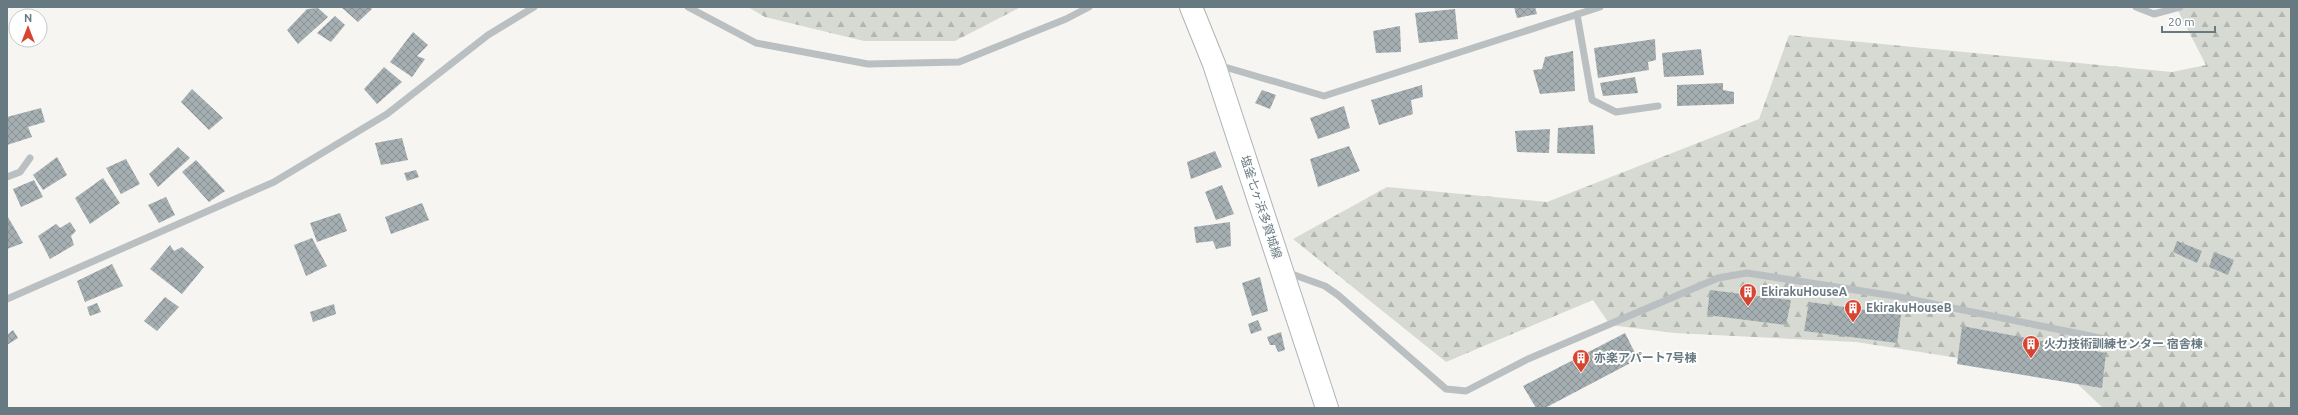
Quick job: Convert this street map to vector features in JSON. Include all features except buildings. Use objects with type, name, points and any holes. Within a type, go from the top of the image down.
[{"type":"main road","name":"塩釜七ヶ浜多賀城線","points":[[1191,7],[1214,64],[1327,408]]},
{"type":"street","points":[[7,299],[274,182],[387,114],[488,35],[534,7]]},
{"type":"street","points":[[688,7],[756,43],[868,64],[959,62],[1066,19],[1089,7]]},
{"type":"street","points":[[1214,64],[1324,96],[1600,7]]},
{"type":"street","points":[[2136,7],[2154,14],[2180,7]]},
{"type":"street","points":[[1576,14],[1592,100],[1616,112],[1658,106]]},
{"type":"street","points":[[7,177],[20,172],[30,158]]},
{"type":"street","points":[[1282,270],[1324,286],[1338,295],[1446,389],[1456,391],[1466,391],[1528,359],[1718,278],[1747,273],[1894,296],[2105,339]]},
{"type":"green space","points":[[748,7],[1021,7],[955,41],[864,41],[765,17]]},
{"type":"green space","points":[[2176,7],[2291,7],[2291,408],[2103,408],[2068,375],[1856,342],[1674,333],[1610,325],[1593,300],[1446,362],[1293,239],[1387,187],[1547,202],[1759,119],[1789,35],[2172,72],[2206,65]]},
{"type":"place","name":"EkirakuHouseA","points":[[1748,307]]},
{"type":"place","name":"EkirakuHouseB","points":[[1853,323]]},
{"type":"place","name":"火力技術訓練センター 宿舎棟","points":[[2031,359]]},
{"type":"place","name":"亦楽アパート7号棟","points":[[1581,373]]}]
